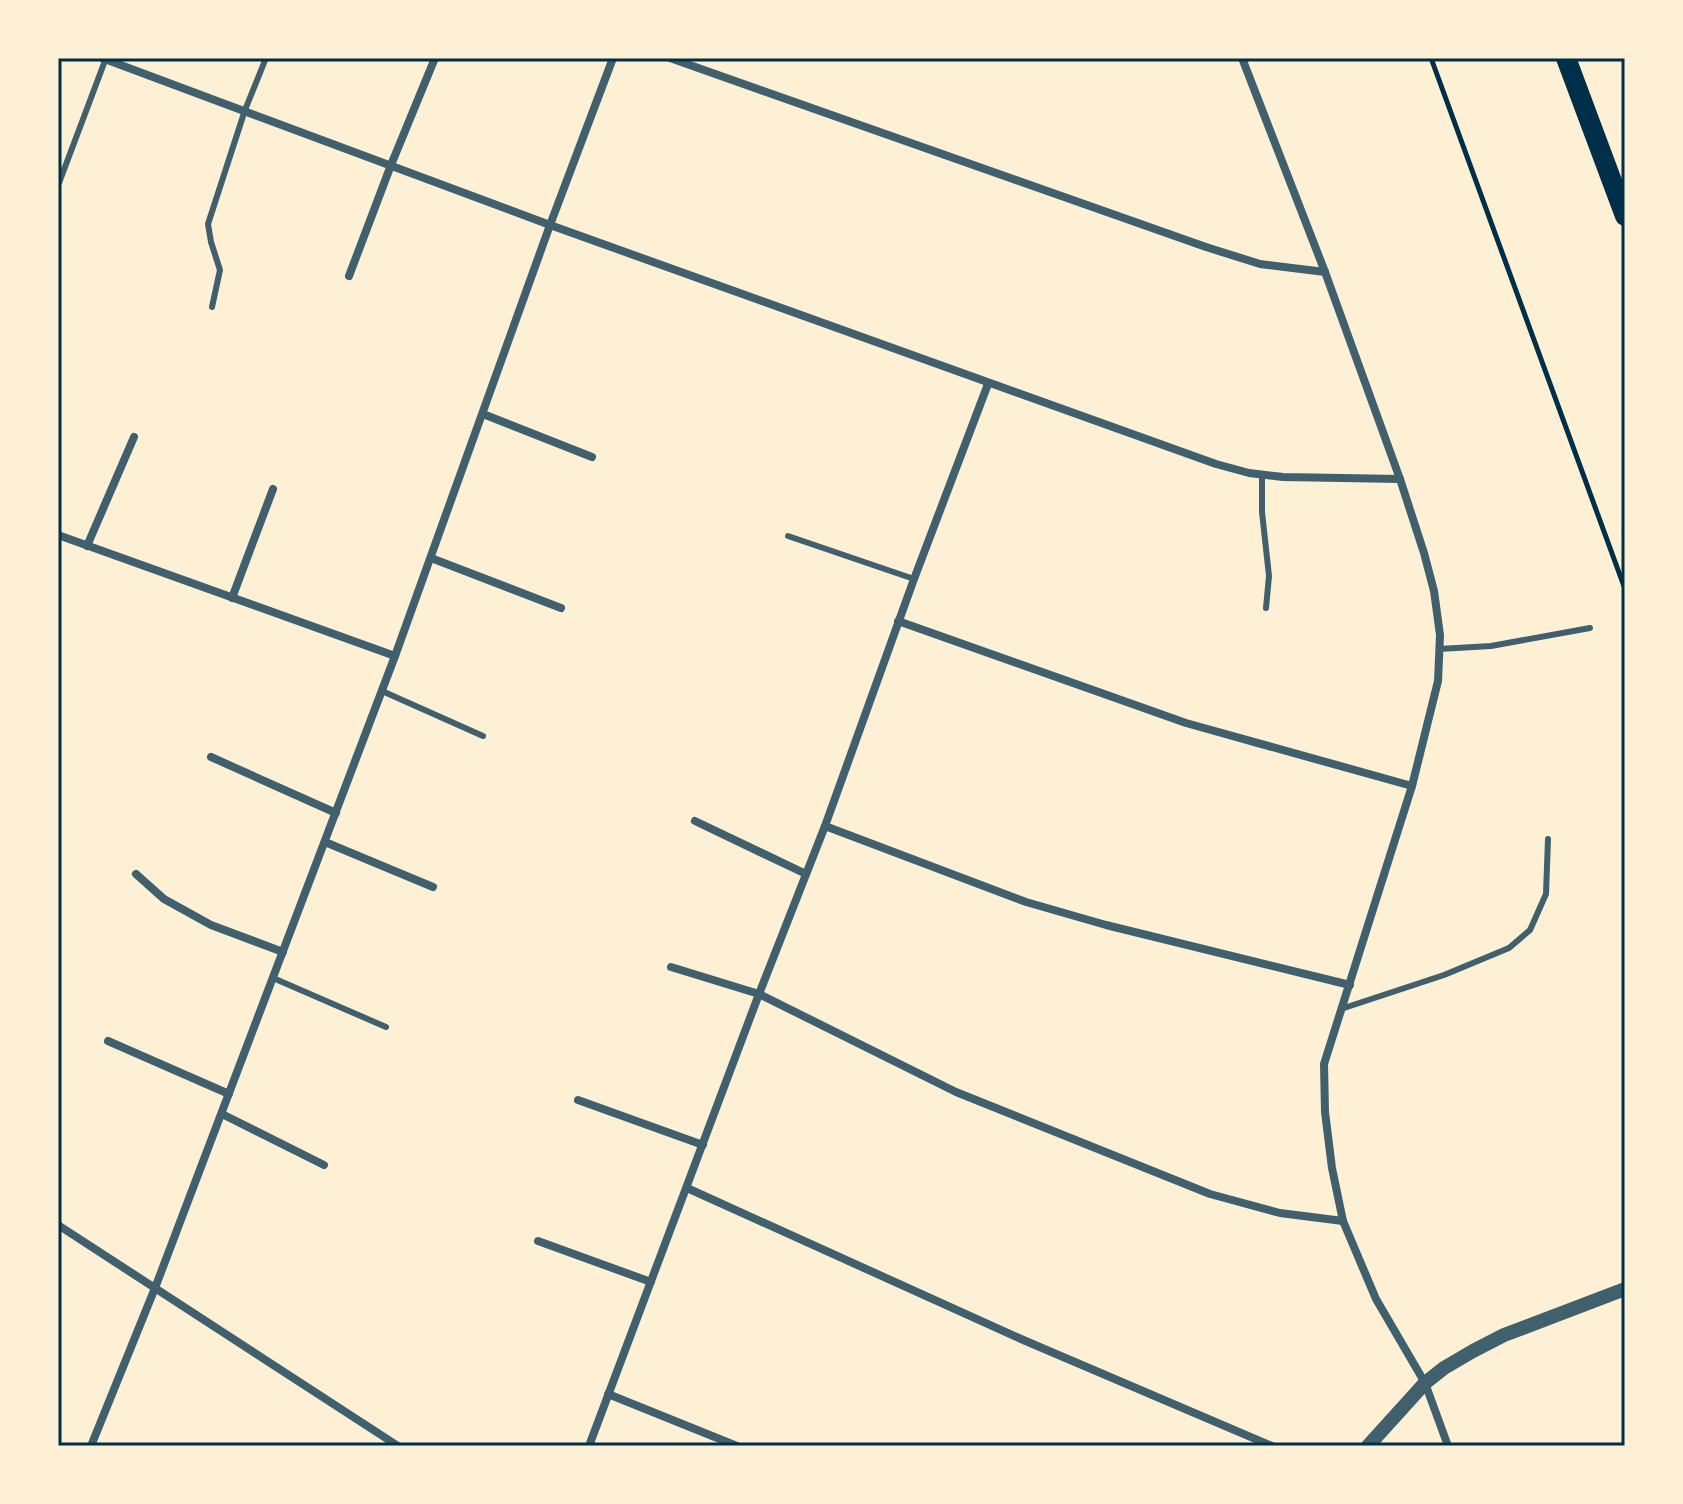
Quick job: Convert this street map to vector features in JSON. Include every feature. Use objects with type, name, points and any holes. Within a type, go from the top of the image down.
[{"type":"main road","points":[[1566,58],[1625,216]]},
{"type":"street","points":[[105,58],[550,225],[1216,464],[1283,477],[1400,479]]},
{"type":"street","points":[[349,276],[435,58]]},
{"type":"street","points":[[91,1446],[155,1288],[382,691],[613,58]]},
{"type":"street","points":[[670,58],[1206,247],[1260,264],[1325,272]]},
{"type":"street","points":[[1242,58],[1325,272],[1400,479],[1434,591],[1440,635],[1438,681],[1412,786],[1324,1064],[1325,1112],[1343,1221],[1376,1299],[1425,1383],[1448,1446]]},
{"type":"street","points":[[589,1446],[825,826],[898,621],[988,384]]},
{"type":"street","points":[[483,414],[592,457]]},
{"type":"street","points":[[87,546],[134,437]]},
{"type":"street","points":[[232,598],[273,489]]},
{"type":"street","points":[[58,535],[395,656]]},
{"type":"street","points":[[431,558],[561,608]]},
{"type":"street","points":[[898,621],[1186,723],[1412,786]]},
{"type":"street","points":[[211,757],[336,813]]},
{"type":"street","points":[[695,821],[806,874]]},
{"type":"street","points":[[825,826],[1026,902],[1106,925],[1350,985]]},
{"type":"street","points":[[325,842],[433,887]]},
{"type":"street","points":[[136,874],[164,899],[211,925],[283,952]]},
{"type":"street","points":[[671,967],[759,994],[956,1092],[1210,1194],[1280,1213],[1343,1221]]},
{"type":"street","points":[[108,1041],[229,1094]]},
{"type":"street","points":[[578,1100],[703,1145]]},
{"type":"street","points":[[222,1114],[324,1165]]},
{"type":"street","points":[[687,1188],[1021,1339],[1272,1446]]},
{"type":"street","points":[[58,1225],[398,1446]]},
{"type":"street","points":[[538,1241],[651,1282]]},
{"type":"street","points":[[1368,1446],[1425,1383],[1473,1351],[1504,1335],[1625,1289]]},
{"type":"street","points":[[608,1394],[737,1446]]},
{"type":"lane","points":[[59,183],[105,58]]},
{"type":"lane","points":[[212,307],[220,270],[208,224],[245,110],[266,58]]},
{"type":"lane","points":[[1262,475],[1262,512],[1269,576],[1266,608]]},
{"type":"lane","points":[[788,536],[914,579]]},
{"type":"lane","points":[[1439,649],[1491,646],[1590,628]]},
{"type":"lane","points":[[382,691],[483,736]]},
{"type":"lane","points":[[1341,1009],[1444,975],[1509,948],[1530,930],[1546,894],[1548,839]]},
{"type":"lane","points":[[273,978],[386,1027]]},
{"type":"path","points":[[1431,58],[1625,589]]}]
